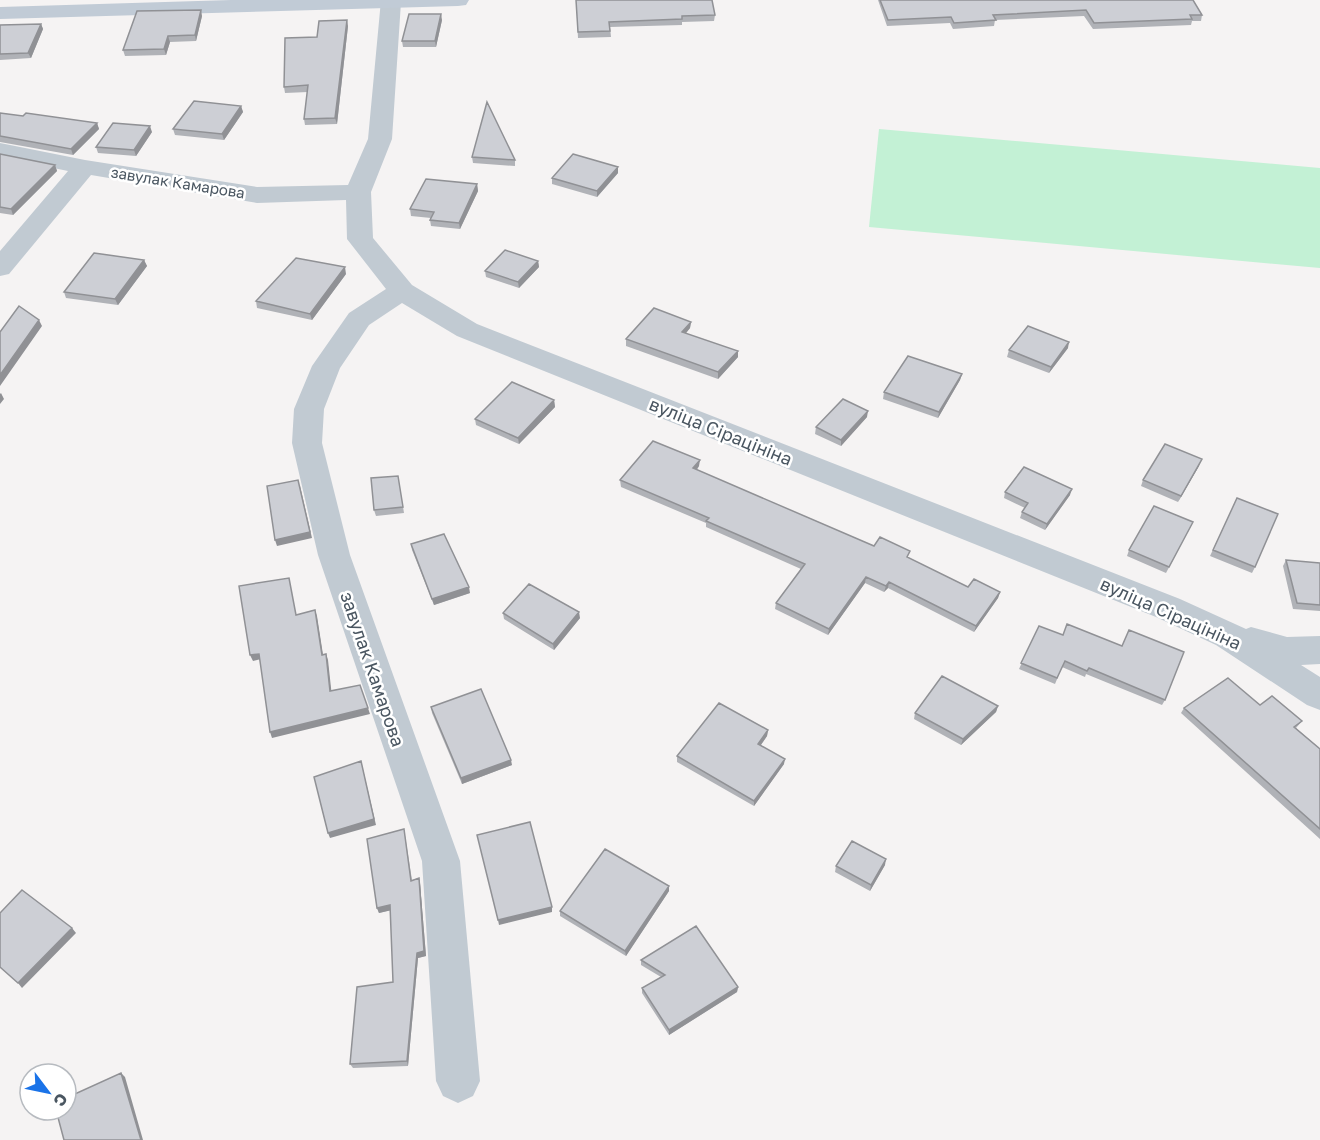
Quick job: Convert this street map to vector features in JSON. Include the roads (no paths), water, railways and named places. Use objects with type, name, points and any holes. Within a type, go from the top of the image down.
[{"type":"street","points":[[0,13],[458,0]]},
{"type":"street","name":"вуліца Сірацініна","points":[[390,2],[380,139],[358,192],[360,238],[402,291],[467,330],[1168,608],[1228,635],[1320,695]]},
{"type":"street","name":"завулак Камарова","points":[[0,150],[85,167],[257,195],[358,192]]},
{"type":"street","points":[[0,268],[85,167]]},
{"type":"street","name":"завулак Камарова","points":[[402,291],[359,319],[326,366],[309,409],[307,442],[334,555],[441,861],[458,1081]]},
{"type":"street","points":[[1228,635],[1287,651],[1320,650]]}]
